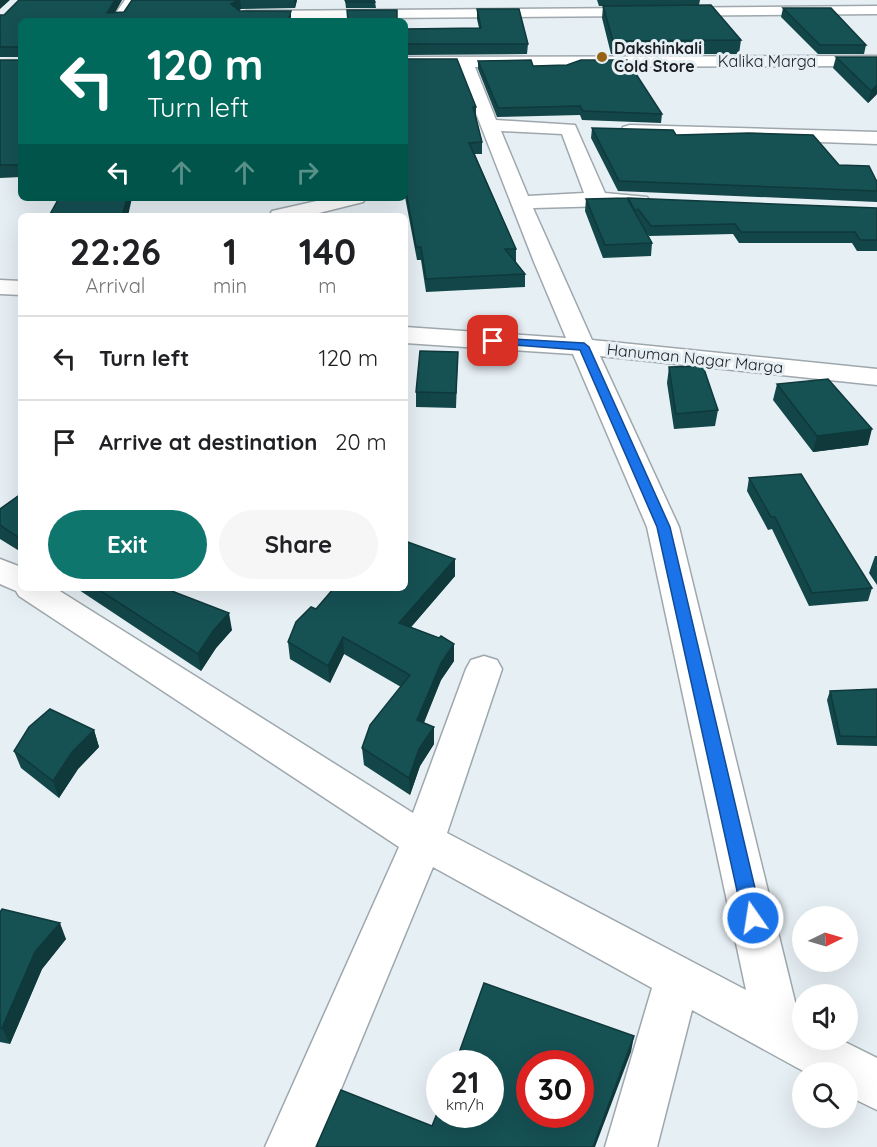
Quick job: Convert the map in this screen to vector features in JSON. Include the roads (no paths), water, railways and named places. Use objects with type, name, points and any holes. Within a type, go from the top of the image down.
[{"type":"street","points":[[119,18],[132,0]]},
{"type":"street","points":[[406,0],[429,30]]},
{"type":"street","points":[[241,15],[877,10]]},
{"type":"street","name":"Kalika Marga","points":[[408,61],[434,56],[465,63],[877,61]]},
{"type":"street","points":[[465,63],[523,202],[545,262],[663,527],[779,1033]]},
{"type":"street","points":[[489,125],[592,130]]},
{"type":"street","points":[[569,129],[597,199]]},
{"type":"street","points":[[615,130],[877,138]]},
{"type":"street","points":[[523,202],[597,199],[654,201]]},
{"type":"street","points":[[293,213],[343,201]]},
{"type":"street","points":[[0,287],[18,288]]},
{"type":"street","name":"Hanuman Nagar Marga","points":[[408,335],[584,347],[877,377]]},
{"type":"street","points":[[0,570],[18,579]]},
{"type":"street","points":[[36,591],[423,842],[677,980],[877,1085]]},
{"type":"street","points":[[291,1147],[423,842],[484,669]]},
{"type":"street","points":[[631,1147],[677,980]]},
{"type":"place","name":"Dakshinkali Cold Store","points":[[602,57]]}]
